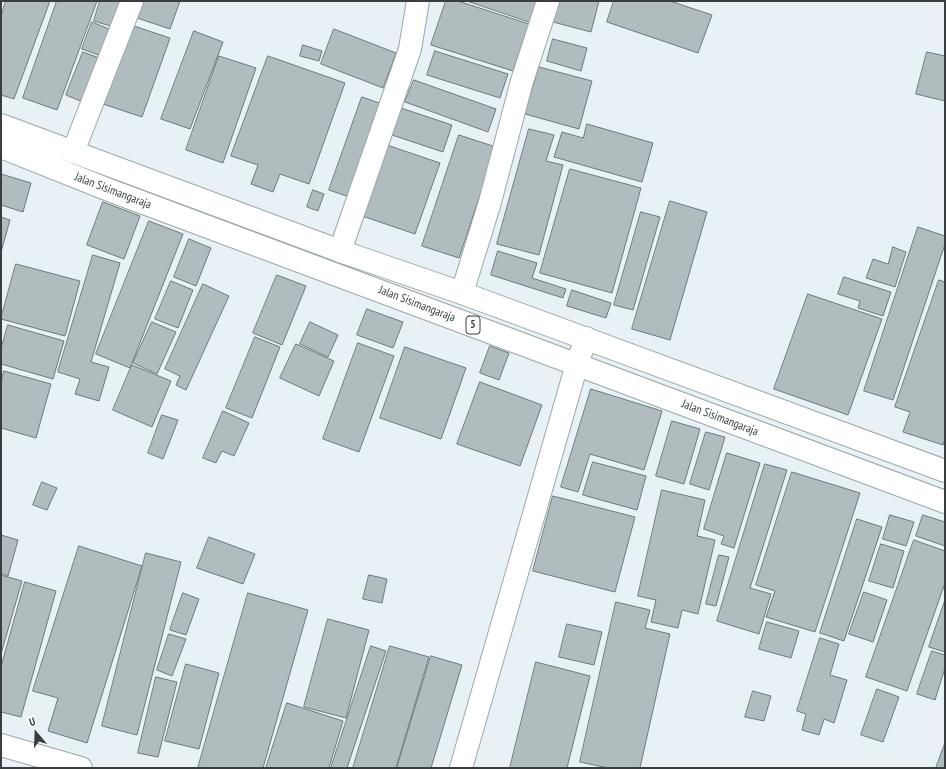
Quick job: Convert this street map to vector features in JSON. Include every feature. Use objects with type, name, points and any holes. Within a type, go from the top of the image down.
[{"type":"main road","points":[[74,152],[132,1]]},
{"type":"main road","points":[[340,251],[410,50],[418,1]]},
{"type":"main road","points":[[462,293],[490,202],[522,81],[548,1]]},
{"type":"main road","name":"Jalan Sisimangaraja","points":[[1,124],[340,251],[586,338],[945,471]]},
{"type":"main road","name":"Jalan Sisimangaraja","points":[[1,147],[109,190],[945,502]]},
{"type":"main road","points":[[461,768],[577,364],[586,338]]},
{"type":"main road","points":[[1,745],[81,768]]},
{"type":"building","points":[[6,1],[50,1],[14,99],[1,95],[1,16]]},
{"type":"building","points":[[57,1],[97,1],[57,110],[23,98]]},
{"type":"building","points":[[100,1],[129,1],[120,29],[94,21]]},
{"type":"building","points":[[137,1],[180,1],[170,29],[131,16]]},
{"type":"building","points":[[446,1],[458,1],[529,24],[513,71],[431,45]]},
{"type":"building","points":[[467,1],[540,1],[533,23]]},
{"type":"building","points":[[558,1],[599,1],[591,32],[553,22]]},
{"type":"building","points":[[614,1],[670,1],[712,15],[698,53],[607,22]]},
{"type":"building","points":[[92,22],[114,31],[104,57],[82,49]]},
{"type":"building","points":[[131,25],[170,38],[142,117],[103,104]]},
{"type":"building","points":[[334,29],[396,53],[383,88],[321,64]]},
{"type":"building","points":[[194,31],[223,42],[190,129],[161,119]]},
{"type":"building","points":[[553,39],[587,48],[581,71],[547,61]]},
{"type":"building","points":[[303,45],[322,51],[319,61],[300,56]]},
{"type":"building","points":[[435,51],[508,74],[500,98],[427,75]]},
{"type":"building","points":[[83,52],[102,59],[85,103],[66,95]]},
{"type":"building","points":[[927,52],[945,56],[945,101],[916,94]]},
{"type":"building","points":[[219,56],[256,68],[223,163],[186,150]]},
{"type":"building","points":[[268,56],[345,83],[309,184],[280,174],[273,192],[251,184],[258,165],[231,156]]},
{"type":"building","points":[[539,67],[592,81],[579,129],[525,114]]},
{"type":"building","points":[[414,80],[496,109],[488,132],[405,102]]},
{"type":"building","points":[[362,97],[385,105],[352,198],[329,190]]},
{"type":"building","points":[[401,108],[452,125],[443,152],[392,135]]},
{"type":"building","points":[[587,124],[653,143],[642,182],[554,157],[562,132],[583,138]]},
{"type":"building","points":[[529,129],[554,135],[546,161],[563,165],[539,255],[497,244]]},
{"type":"building","points":[[459,135],[496,147],[459,258],[422,246]]},
{"type":"building","points":[[387,145],[440,163],[415,234],[362,216]]},
{"type":"building","points":[[570,169],[641,188],[612,293],[540,273]]},
{"type":"building","points":[[1,174],[31,183],[23,212],[1,205]]},
{"type":"building","points":[[313,190],[324,194],[318,211],[307,207]]},
{"type":"building","points":[[670,201],[707,212],[670,340],[632,329]]},
{"type":"building","points":[[103,202],[140,216],[124,259],[87,245]]},
{"type":"building","points":[[641,212],[660,217],[633,310],[614,305]]},
{"type":"building","points":[[1,217],[10,220],[1,252]]},
{"type":"building","points":[[149,221],[183,234],[130,368],[96,354]]},
{"type":"building","points":[[918,227],[945,236],[945,244],[893,400],[864,391]]},
{"type":"building","points":[[189,239],[211,248],[196,286],[174,277]]},
{"type":"building","points":[[893,247],[906,252],[895,287],[866,278],[873,259],[888,264]]},
{"type":"building","points":[[498,251],[537,263],[532,278],[566,289],[563,298],[491,275]]},
{"type":"building","points":[[93,255],[120,263],[91,362],[109,367],[99,401],[75,394],[80,379],[58,372]]},
{"type":"building","points":[[16,264],[80,281],[65,336],[1,319]]},
{"type":"building","points":[[277,275],[306,286],[282,345],[253,333]]},
{"type":"building","points":[[844,277],[891,292],[883,316],[858,308],[860,301],[838,294]]},
{"type":"building","points":[[939,280],[945,282],[945,439],[943,445],[903,432],[910,412],[895,407]]},
{"type":"building","points":[[171,281],[193,290],[178,328],[155,319]]},
{"type":"building","points":[[203,284],[229,296],[186,390],[176,385],[180,376],[165,369]]},
{"type":"building","points":[[572,290],[611,303],[606,318],[567,306]]},
{"type":"building","points":[[808,294],[882,319],[848,415],[774,389]]},
{"type":"building","points":[[367,309],[403,322],[393,348],[357,335]]},
{"type":"building","points":[[152,322],[176,332],[157,374],[133,363]]},
{"type":"building","points":[[310,322],[338,335],[328,357],[300,344]]},
{"type":"building","points":[[8,325],[64,341],[53,379],[1,364],[1,349]]},
{"type":"building","points":[[255,337],[280,347],[252,418],[226,408]]},
{"type":"building","points":[[358,343],[394,356],[359,452],[323,439]]},
{"type":"building","points":[[296,344],[334,361],[319,396],[280,378]]},
{"type":"building","points":[[490,346],[509,353],[499,380],[480,373]]},
{"type":"building","points":[[405,347],[466,368],[441,439],[380,418]]},
{"type":"building","points":[[132,365],[171,381],[152,427],[113,410]]},
{"type":"building","points":[[4,371],[51,384],[36,438],[1,428],[1,383]]},
{"type":"building","points":[[480,382],[542,405],[520,466],[457,444]]},
{"type":"building","points":[[591,389],[662,411],[644,470],[590,454],[578,492],[561,487]]},
{"type":"building","points":[[223,411],[249,423],[234,456],[222,451],[216,463],[203,458]]},
{"type":"building","points":[[162,415],[178,420],[163,459],[148,453]]},
{"type":"building","points":[[672,421],[700,429],[684,484],[656,476]]},
{"type":"building","points":[[706,432],[725,437],[709,490],[690,484]]},
{"type":"building","points":[[727,453],[760,463],[734,548],[721,544],[724,536],[704,529]]},
{"type":"building","points":[[593,462],[646,476],[637,510],[583,495]]},
{"type":"building","points":[[765,464],[787,470],[750,588],[771,594],[759,634],[717,621]]},
{"type":"building","points":[[792,472],[860,493],[815,632],[766,617],[775,591],[756,585]]},
{"type":"building","points":[[42,482],[57,488],[47,510],[33,505]]},
{"type":"building","points":[[662,490],[705,500],[697,536],[715,540],[698,614],[682,610],[678,628],[651,622],[656,600],[638,596]]},
{"type":"building","points":[[553,496],[635,517],[615,592],[533,571]]},
{"type":"building","points":[[890,515],[914,522],[906,546],[883,539]]},
{"type":"building","points":[[923,515],[945,522],[945,546],[916,536]]},
{"type":"building","points":[[857,519],[882,527],[844,641],[820,633]]},
{"type":"building","points":[[1,535],[18,540],[8,576],[1,573]]},
{"type":"building","points":[[209,537],[255,554],[243,584],[197,568]]},
{"type":"building","points":[[914,540],[945,551],[945,583],[907,691],[866,677]]},
{"type":"building","points":[[881,544],[904,551],[893,588],[869,581]]},
{"type":"building","points":[[79,546],[142,566],[87,743],[48,731],[58,698],[33,691]]},
{"type":"building","points":[[146,553],[181,562],[137,735],[102,726]]},
{"type":"building","points":[[719,555],[729,557],[716,606],[706,604]]},
{"type":"building","points":[[1,575],[22,581],[1,654]]},
{"type":"building","points":[[369,575],[387,579],[382,603],[363,599]]},
{"type":"building","points":[[25,582],[56,591],[21,717],[1,712],[1,667]]},
{"type":"building","points":[[864,592],[887,600],[873,642],[849,634]]},
{"type":"building","points":[[183,593],[199,599],[186,635],[170,630]]},
{"type":"building","points":[[248,593],[308,610],[263,768],[198,768]]},
{"type":"building","points":[[945,600],[945,652],[929,647]]},
{"type":"building","points":[[616,602],[650,610],[645,628],[670,634],[640,768],[608,768],[580,762]]},
{"type":"building","points":[[328,619],[369,630],[346,718],[304,707]]},
{"type":"building","points":[[767,622],[799,631],[791,658],[759,649]]},
{"type":"building","points":[[567,624],[602,632],[594,665],[559,657]]},
{"type":"building","points":[[169,634],[186,639],[172,676],[157,670]]},
{"type":"building","points":[[820,638],[839,644],[830,675],[847,680],[834,723],[824,719],[819,735],[802,730],[806,714],[797,711]]},
{"type":"building","points":[[371,646],[386,651],[347,768],[331,768]]},
{"type":"building","points":[[390,646],[429,657],[396,768],[353,768]]},
{"type":"building","points":[[932,651],[945,655],[945,668],[935,700],[917,694]]},
{"type":"building","points":[[431,656],[462,665],[431,768],[397,768]]},
{"type":"building","points":[[536,662],[590,676],[567,768],[510,768]]},
{"type":"building","points":[[186,664],[219,673],[199,749],[165,741]]},
{"type":"building","points":[[156,677],[177,682],[158,757],[138,753]]},
{"type":"building","points":[[877,689],[899,697],[883,742],[861,735]]},
{"type":"building","points":[[753,691],[771,696],[764,721],[745,717]]},
{"type":"building","points":[[287,703],[343,721],[329,768],[266,768]]},
{"type":"building","points":[[945,743],[945,768],[936,768]]}]
